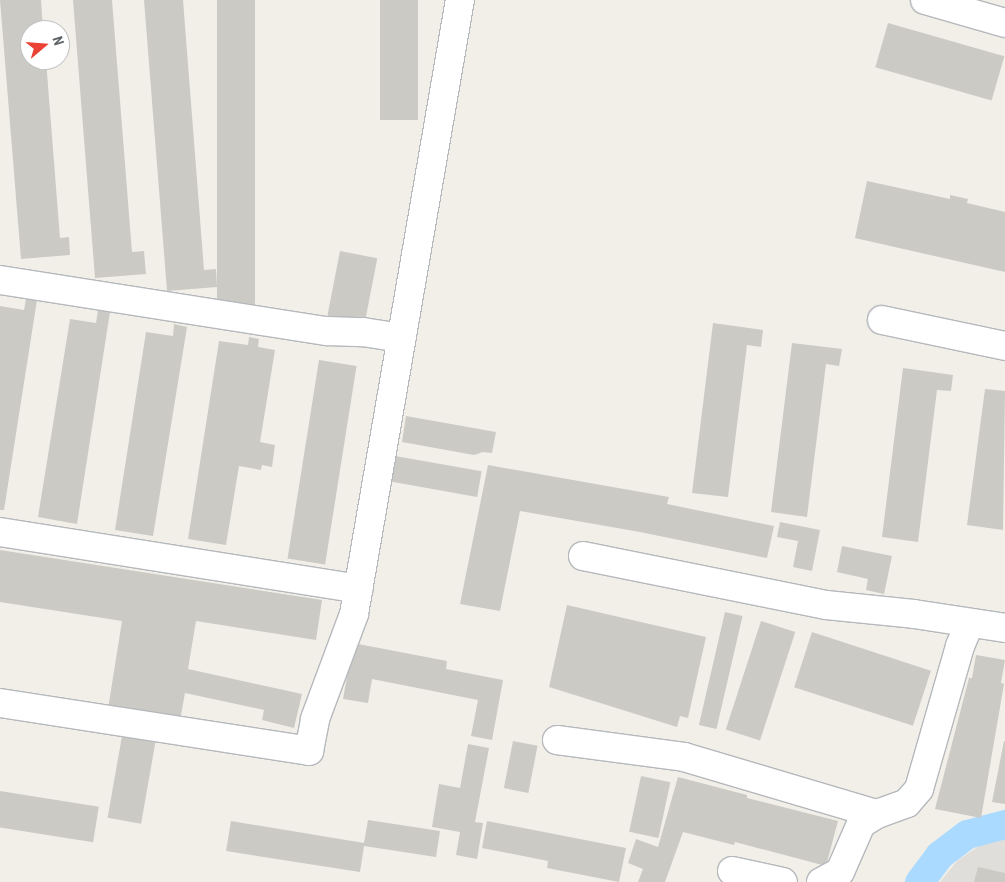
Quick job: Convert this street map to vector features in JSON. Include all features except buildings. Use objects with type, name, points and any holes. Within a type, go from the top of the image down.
[{"type":"street","points":[[0,703],[309,751],[315,719],[354,614],[460,0]]},
{"type":"street","points":[[924,0],[1005,23]]},
{"type":"street","points":[[0,280],[327,331],[364,332],[402,338]]},
{"type":"street","points":[[882,320],[1005,346]]},
{"type":"street","points":[[0,532],[358,589]]},
{"type":"street","points":[[583,556],[826,605],[1005,628]]},
{"type":"street","points":[[822,882],[840,872],[861,824],[877,814],[907,803],[919,789],[960,646],[970,623]]},
{"type":"street","points":[[557,740],[684,757],[877,814]]},
{"type":"street","points":[[732,871],[783,882]]},
{"type":"shaded area","points":[[993,837],[1005,837],[1005,882],[940,882],[958,860]]},
{"type":"waterway","points":[[919,882],[939,855],[967,834],[1005,824]]}]
